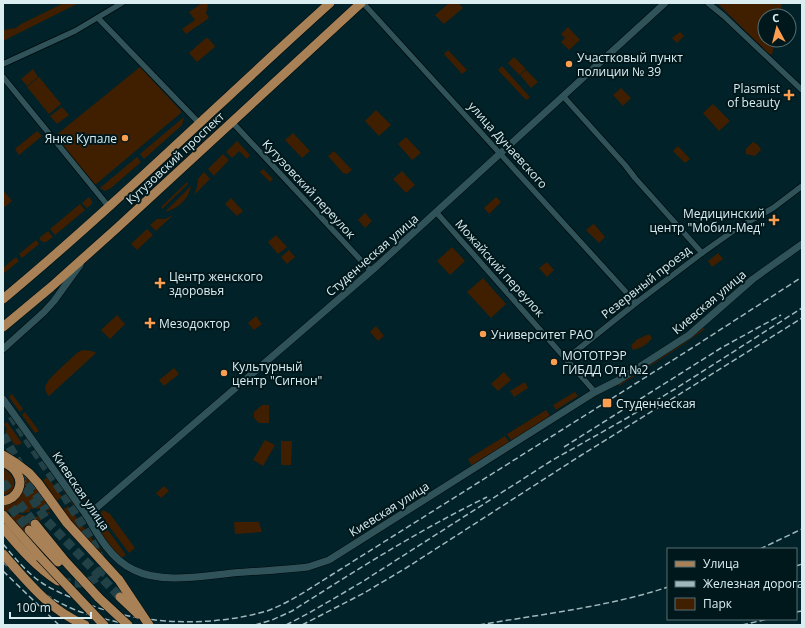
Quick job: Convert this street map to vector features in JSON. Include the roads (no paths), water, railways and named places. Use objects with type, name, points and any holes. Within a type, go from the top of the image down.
[{"type":"main road","name":"Кутузовский проспект","points":[[3,299],[109,207],[330,3]]},
{"type":"main road","name":"Кутузовский проспект","points":[[3,326],[86,257],[362,3]]},
{"type":"main road","points":[[3,455],[23,468],[38,483],[67,523],[119,580],[149,625]]},
{"type":"main road","points":[[3,462],[15,470],[18,474],[20,485],[18,493],[14,497],[3,501]]},
{"type":"main road","points":[[3,515],[104,625]]},
{"type":"main road","points":[[32,527],[65,561],[91,591],[128,625]]},
{"type":"main road","points":[[3,528],[25,554],[47,574],[58,581]]},
{"type":"main road","points":[[3,554],[39,594],[52,606],[64,615],[85,625]]},
{"type":"main road","points":[[120,597],[149,625]]},
{"type":"street","points":[[3,64],[75,31],[122,3]]},
{"type":"street","name":"улица Дунаевского","points":[[362,3],[501,153],[636,303]]},
{"type":"street","name":"Студенческая улица","points":[[87,516],[371,271],[665,3]]},
{"type":"street","points":[[708,3],[724,16],[802,90]]},
{"type":"street","points":[[98,18],[199,123]]},
{"type":"street","points":[[3,77],[109,207]]},
{"type":"street","points":[[563,96],[702,253]]},
{"type":"street","name":"Кутузовский переулок","points":[[232,122],[371,271]]},
{"type":"street","name":"Резервный проезд","points":[[566,359],[702,253],[736,229],[773,208],[802,186]]},
{"type":"street","name":"Можайский переулок","points":[[436,212],[595,392]]},
{"type":"street","name":"Киевская улица","points":[[3,398],[87,516],[97,534],[121,562],[133,570],[150,576],[173,577],[308,567],[329,560],[595,392],[619,380],[689,335],[753,279],[802,244]]},
{"type":"street","points":[[4,348],[54,301],[86,257]]},
{"type":"tunnel","points":[[12,416],[79,518],[100,558],[102,569],[96,578],[90,581],[77,583],[59,581]]},
{"type":"tunnel","points":[[3,435],[46,510]]},
{"type":"tunnel","points":[[18,476],[47,521],[120,597]]},
{"type":"tunnel","points":[[3,482],[35,524]]},
{"type":"tunnel","points":[[3,497],[29,530]]},
{"type":"railway","points":[[3,544],[26,570],[46,586],[80,601],[125,615],[149,619],[197,622],[221,620],[267,611],[309,589],[802,277]]},
{"type":"railway","points":[[286,625],[362,582],[551,461],[675,389],[802,308]]},
{"type":"railway","points":[[564,447],[721,348],[781,315]]},
{"type":"railway","points":[[302,625],[364,593],[406,568],[580,456],[802,318]]},
{"type":"railway","points":[[255,625],[272,620],[292,611],[412,537],[487,497]]},
{"type":"railway","points":[[762,548],[802,529]]},
{"type":"railway","points":[[3,562],[38,590],[69,607],[91,615],[131,625]]},
{"type":"railway","points":[[797,566],[802,564]]},
{"type":"railway","points":[[3,571],[59,625]]},
{"type":"railway","points":[[479,625],[598,605],[667,587]]},
{"type":"railway","points":[[797,612],[802,611]]},
{"type":"railway","points":[[742,625],[764,620]]},
{"type":"place","name":"Участковый пункт полиции № 39","points":[[569,64]]},
{"type":"place","name":"Plasmist of beauty","points":[[789,95]]},
{"type":"place","name":"Янке Купале","points":[[125,138]]},
{"type":"place","name":"Медицинский центр \"Мобил-Мед\"","points":[[774,220]]},
{"type":"place","name":"Центр женского здоровья","points":[[160,283]]},
{"type":"place","name":"Мезодоктор","points":[[150,323]]},
{"type":"place","name":"Университет РАО","points":[[483,334]]},
{"type":"place","name":"МОТОТРЭР ГИБДД Отд №2","points":[[554,362]]},
{"type":"place","name":"Культурный центр \"Сигнон\"","points":[[224,373]]},
{"type":"place","name":"Студенческая","points":[[607,403]]}]
